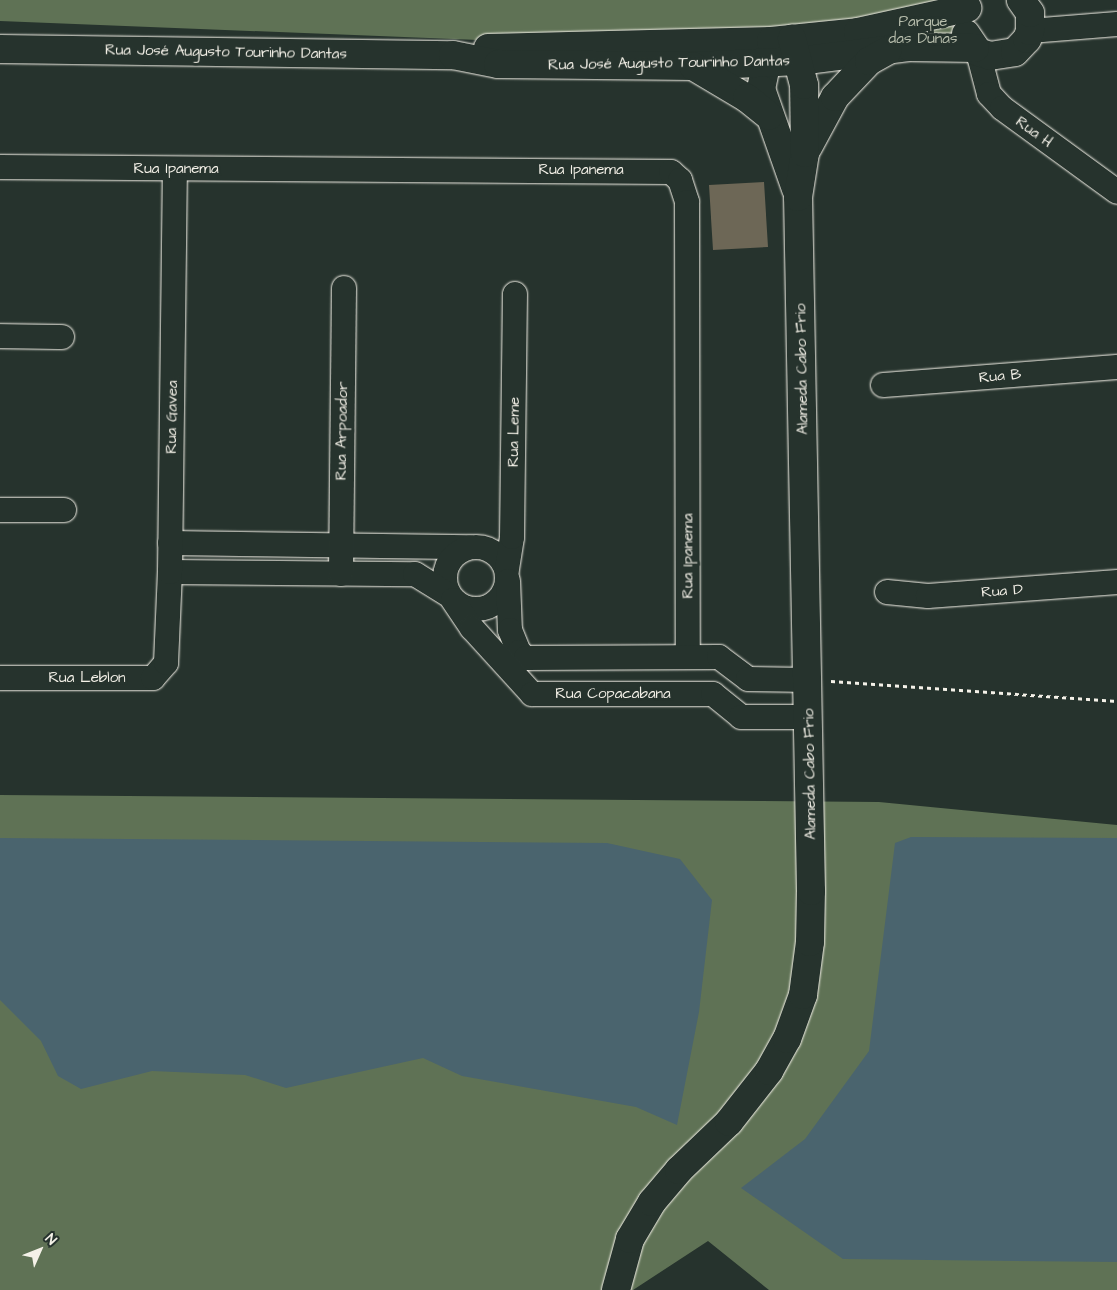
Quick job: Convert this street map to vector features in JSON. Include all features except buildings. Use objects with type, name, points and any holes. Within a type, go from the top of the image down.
[{"type":"main road","points":[[1021,0],[1030,13],[1030,31]]},
{"type":"main road","points":[[970,4],[963,25],[976,50]]},
{"type":"main road","name":"Rua José Augusto Tourinho Dantas","points":[[0,49],[453,56],[498,64],[694,66],[782,51],[970,4]]},
{"type":"main road","name":"Rua José Augusto Tourinho Dantas","points":[[453,56],[496,46],[782,51],[888,50],[910,47],[976,50],[990,56],[1008,56],[1022,46],[1030,31]]},
{"type":"main road","points":[[805,153],[821,118],[835,96],[869,61],[888,50]]},
{"type":"main road","name":"Alameda Cabo Frio","points":[[616,1290],[630,1239],[652,1202],[679,1170],[729,1122],[769,1071],[787,1039],[803,995],[810,942],[812,891],[798,197],[805,153],[804,85],[782,51],[761,89],[769,116],[787,157],[798,197]]},
{"type":"main road","points":[[694,66],[747,98],[769,116]]},
{"type":"street","points":[[1030,31],[1117,24]]},
{"type":"street","name":"Rua H","points":[[976,50],[989,94],[1002,108],[1117,192]]},
{"type":"street","name":"Rua Ipanema","points":[[0,167],[175,170],[660,170],[671,172],[680,180],[687,202],[688,657]]},
{"type":"street","name":"Rua Gavea","points":[[166,663],[170,572],[175,170]]},
{"type":"street","name":"Rua Arpoador","points":[[341,574],[344,288]]},
{"type":"street","name":"Rua Leme","points":[[507,575],[512,537],[515,294]]},
{"type":"street","points":[[0,336],[62,337]]},
{"type":"street","name":"Rua B","points":[[884,385],[1117,366]]},
{"type":"street","points":[[0,510],[64,510]]},
{"type":"street","points":[[170,544],[341,544],[470,547],[492,551],[507,575]]},
{"type":"street","name":"Rua Copacabana","points":[[470,547],[459,551],[450,560],[445,583],[463,618],[519,665]]},
{"type":"street","name":"Rua Copacabana","points":[[170,572],[415,574],[466,608],[488,608],[505,592],[507,575]]},
{"type":"street","name":"Rua Copacabana","points":[[507,575],[510,630],[519,652],[519,665],[532,694],[713,694],[736,714]]},
{"type":"street","name":"Rua D","points":[[887,592],[928,596],[1117,582]]},
{"type":"street","points":[[519,665],[719,656],[755,680],[808,680]]},
{"type":"street","name":"Rua Leblon","points":[[0,678],[152,678],[166,663]]},
{"type":"street","points":[[734,667],[736,714],[741,717],[809,717]]},
{"type":"path","points":[[808,680],[1117,701]]},
{"type":"green space","name":"Parque das Dunas","points":[[0,0],[952,0],[954,59],[0,21]]},
{"type":"green space","points":[[0,795],[879,802],[1117,825],[1117,1290],[769,1290],[708,1241],[633,1290],[0,1290]]},
{"type":"water","points":[[911,837],[1117,838],[1117,1262],[843,1259],[741,1188],[805,1139],[869,1051],[895,843]]},
{"type":"water","points":[[0,838],[607,843],[680,859],[712,900],[699,1012],[677,1125],[636,1107],[462,1076],[423,1058],[286,1088],[245,1075],[152,1071],[81,1089],[58,1076],[41,1041],[0,1000]]}]
